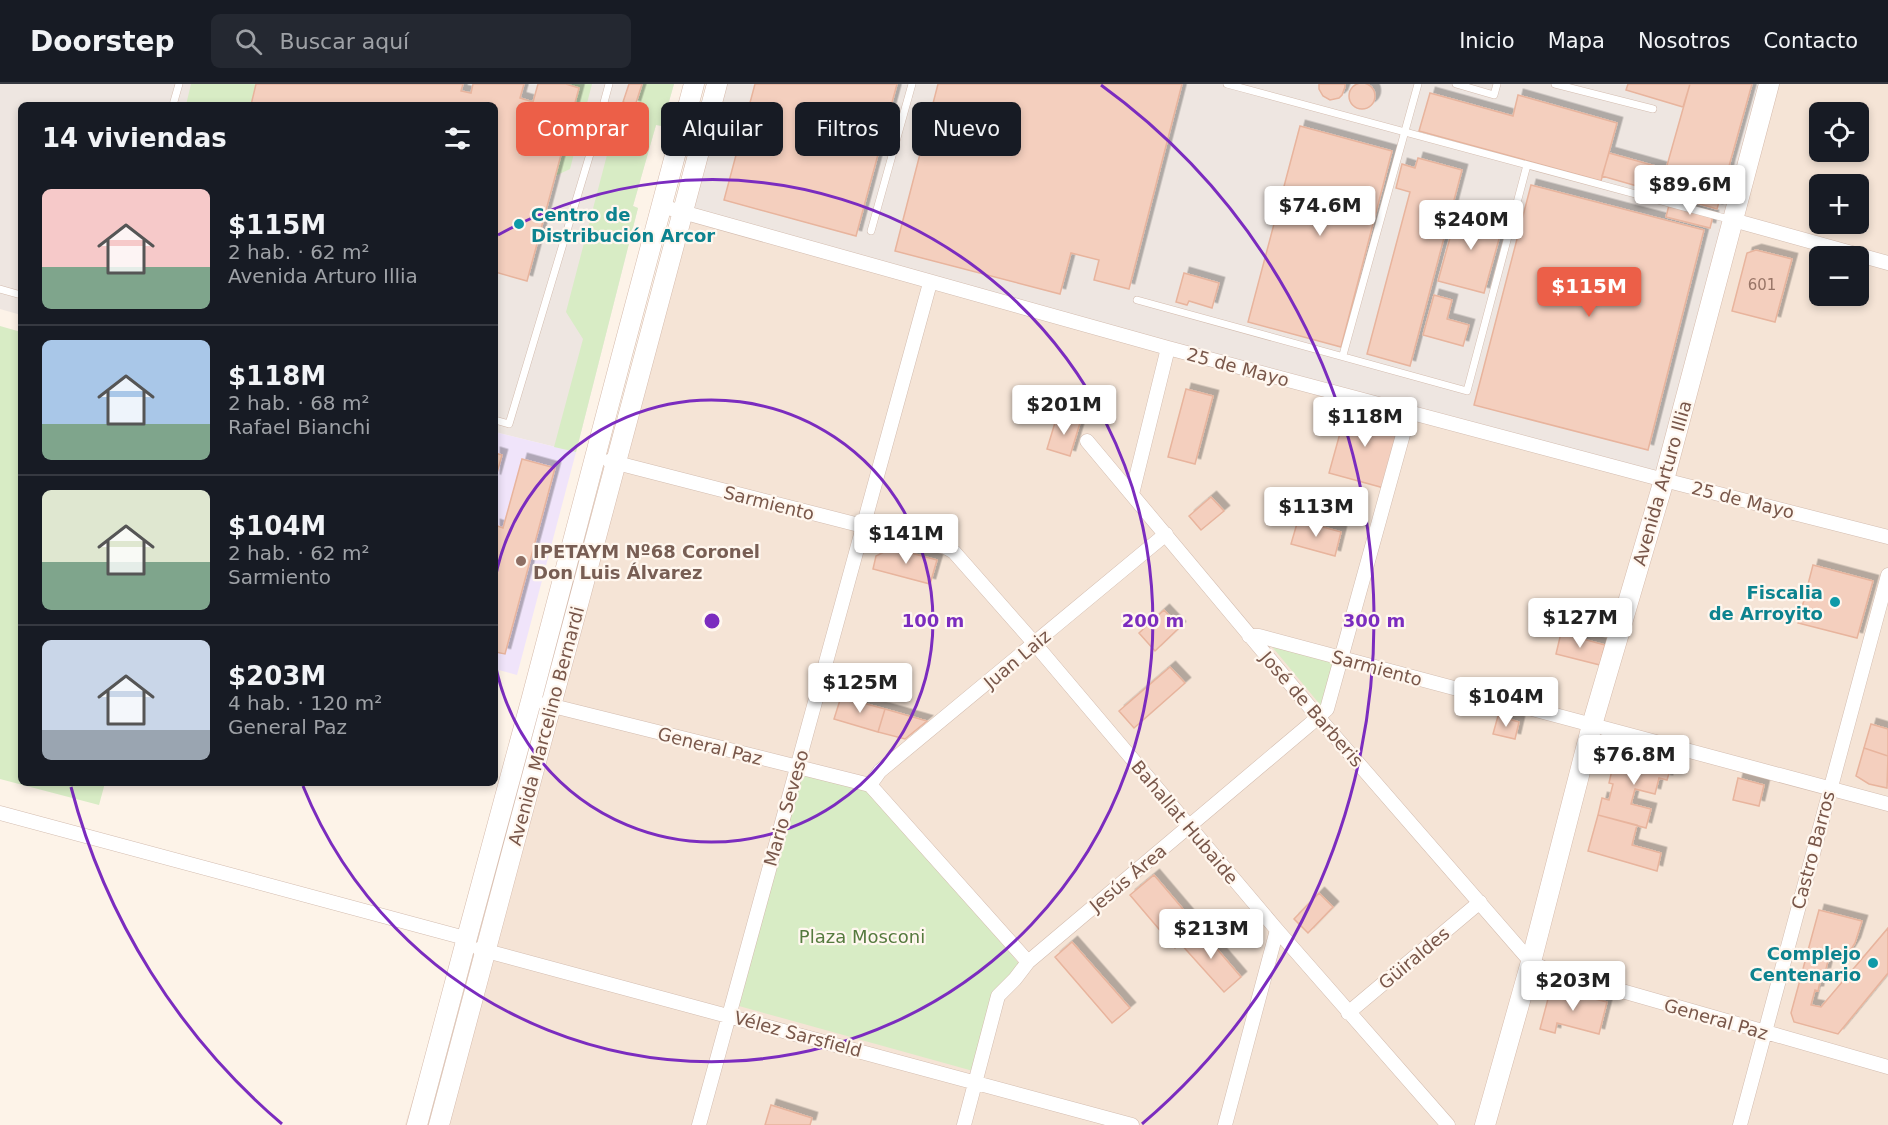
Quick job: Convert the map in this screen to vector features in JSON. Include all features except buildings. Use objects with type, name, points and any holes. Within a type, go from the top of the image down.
[{"type":"main road","name":"Avenida Marcelino Bernardi","points":[[417,1125],[694,84]]},
{"type":"main road","name":"Avenida Marcelino Bernardi","points":[[440,1125],[717,84]]},
{"type":"main road","name":"Avenida Arturo Illia","points":[[1485,1125],[1538,965],[1592,725],[1664,480],[1769,84]]},
{"type":"street","name":"25 de Mayo","points":[[661,206],[1168,348],[1888,537]]},
{"type":"street","points":[[1733,220],[1888,263]]},
{"type":"street","name":"Mario Seveso","points":[[699,1125],[930,283]]},
{"type":"street","points":[[1132,495],[1168,348]]},
{"type":"street","points":[[1318,717],[1329,704],[1409,412]]},
{"type":"street","name":"José de Barberis","points":[[1087,441],[1318,717],[1538,965]]},
{"type":"street","name":"Sarmiento","points":[[594,457],[945,547]]},
{"type":"street","name":"Juan Laiz","points":[[870,785],[880,771],[1166,534]]},
{"type":"street","name":"Bahallat Hubaide","points":[[945,547],[954,552],[1035,644],[1348,1013],[1448,1125]]},
{"type":"street","name":"Castro Barros","points":[[1740,1125],[1888,575]]},
{"type":"street","name":"Sarmiento","points":[[1249,636],[1259,636],[1341,657],[1888,804]]},
{"type":"street","name":"General Paz","points":[[531,701],[870,785]]},
{"type":"street","name":"Jesús Área","points":[[976,1082],[998,996],[1028,962],[1318,717]]},
{"type":"street","points":[[870,785],[1028,962]]},
{"type":"street","name":"Vélez Sarsfield","points":[[0,813],[486,950],[1132,1125]]},
{"type":"street","name":"Güiraldes","points":[[1348,1013],[1480,902]]},
{"type":"street","points":[[1225,1125],[1277,930]]},
{"type":"street","name":"General Paz","points":[[1538,965],[1764,1033],[1888,1067]]},
{"type":"street","points":[[964,1125],[976,1082]]},
{"type":"lane","points":[[174,102],[179,84]]},
{"type":"lane","points":[[498,421],[509,424],[609,84]]},
{"type":"lane","points":[[871,231],[912,84]]},
{"type":"lane","points":[[1227,84],[1733,220]]},
{"type":"lane","points":[[1343,355],[1418,84]]},
{"type":"lane","points":[[1456,84],[1494,95],[1497,84]]},
{"type":"lane","points":[[1555,84],[1653,109]]},
{"type":"lane","points":[[1137,300],[1467,391],[1527,165]]},
{"type":"lane","points":[[0,290],[18,294]]},
{"type":"shaded area","points":[[0,84],[674,84],[669,102],[661,102],[661,126],[656,125],[649,150],[649,102],[516,102],[516,156],[647,156],[633,206],[638,208],[576,452],[498,433],[498,102],[18,102],[18,314],[0,309]]},
{"type":"shaded area","points":[[715,84],[1888,84],[1888,1125],[405,1125],[695,156],[783,156],[783,102],[710,102]]},
{"type":"shaded area","points":[[718,84],[1766,84],[1660,474],[683,209],[698,156],[783,156],[783,102],[713,102]]},
{"type":"shaded area","name":"IPETAYM Nº68 Coronel Don Luis Álvarez","points":[[498,433],[576,452],[517,675],[498,670]]},
{"type":"green space","points":[[191,84],[256,84],[252,102],[187,102]]},
{"type":"green space","points":[[566,84],[592,84],[587,102],[575,102],[579,88]]},
{"type":"green space","points":[[643,84],[674,84],[669,102],[661,102],[661,126],[656,125],[649,150],[649,102],[638,102]]},
{"type":"green space","points":[[560,156],[573,156],[570,169],[555,176]]},
{"type":"green space","points":[[607,156],[647,156],[633,206],[638,208],[576,452],[554,447],[583,339],[566,312]]},
{"type":"green space","points":[[0,326],[18,331],[18,784],[0,779]]},
{"type":"green space","points":[[1269,643],[1337,660],[1322,707]]},
{"type":"green space","name":"Plaza Mosconi","points":[[799,775],[869,790],[1021,966],[994,991],[973,1071],[739,1006]]},
{"type":"green space","points":[[27,786],[104,786],[99,805]]},
{"type":"place","name":"Centro de Distribución Arcor","points":[[519,224]]},
{"type":"place","name":"IPETAYM Nº68 Coronel Don Luis Álvarez","points":[[521,561]]},
{"type":"place","name":"Fiscalia de Arroyito","points":[[1835,602]]},
{"type":"place","name":"Complejo Centenario","points":[[1873,963]]}]
